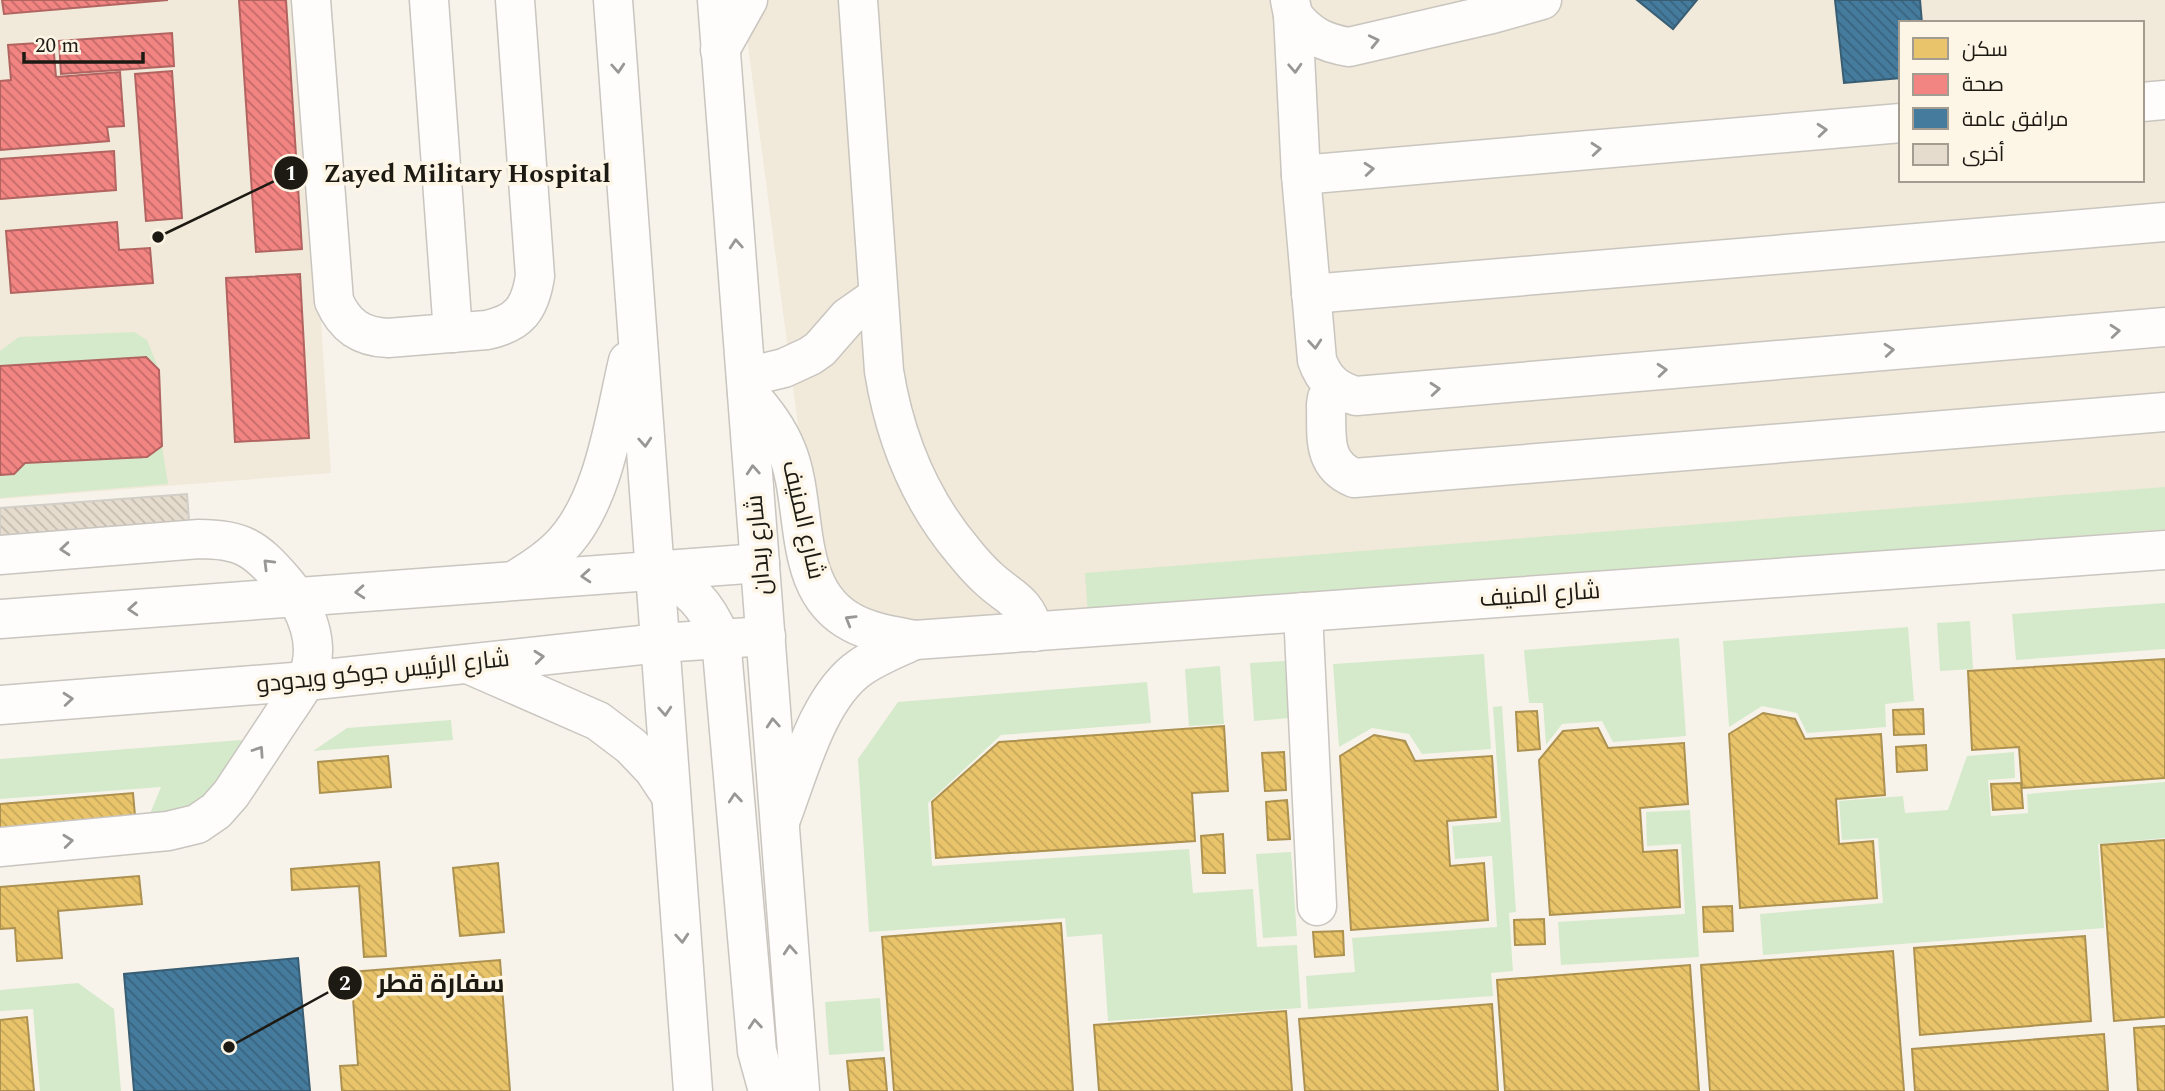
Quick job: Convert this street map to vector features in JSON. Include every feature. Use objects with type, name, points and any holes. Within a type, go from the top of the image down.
[{"type":"street","points":[[311,0],[334,301],[340,315],[350,327],[374,338],[503,327],[517,318],[527,306],[533,292],[535,276],[515,0]]},
{"type":"street","points":[[429,0],[453,333]]},
{"type":"street","points":[[613,0],[693,1091]]},
{"type":"street","name":"شارع ربدان","points":[[717,0],[800,1091]]},
{"type":"street","points":[[720,50],[748,0]]},
{"type":"street","points":[[858,0],[878,296],[890,410],[903,452],[943,523],[963,552],[990,580],[1024,607],[1034,632]]},
{"type":"street","points":[[1291,8],[1303,28],[1316,38],[1349,47],[1492,7],[1542,0]]},
{"type":"street","points":[[1291,8],[1301,175],[1317,360],[1326,380],[1335,388],[1356,396],[2165,327]]},
{"type":"street","points":[[2144,102],[2165,100]]},
{"type":"street","points":[[1301,175],[1899,123]]},
{"type":"street","points":[[1311,294],[2165,222]]},
{"type":"street","points":[[747,385],[810,356],[848,317],[878,296]]},
{"type":"street","points":[[515,580],[539,566],[560,547],[589,505],[598,482],[636,325]]},
{"type":"street","name":"شارع المنيف","points":[[747,385],[787,450],[794,474],[810,571],[819,590],[834,609],[852,623],[873,632],[915,640],[2165,550]]},
{"type":"street","points":[[1335,388],[1326,405],[1328,447],[1335,467],[1354,478],[2165,412]]},
{"type":"street","points":[[0,555],[200,539],[231,540],[259,555],[297,596],[309,623],[312,638],[306,681],[231,794],[216,811],[197,824],[168,831],[0,847]]},
{"type":"street","points":[[0,619],[760,563]]},
{"type":"street","points":[[655,571],[677,581],[697,598],[712,618],[721,639],[757,1051],[768,1091]]},
{"type":"street","points":[[1303,612],[1317,906]]},
{"type":"street","name":"شارع الرئيس جوكو ويدودو","points":[[0,705],[306,681],[660,643],[766,636]]},
{"type":"street","name":"شارع المنيف","points":[[781,819],[827,703],[842,683],[860,667],[915,640]]},
{"type":"street","points":[[468,664],[598,721],[646,761],[671,796]]},
{"type":"shaded area","points":[[0,0],[300,0],[331,473],[0,499]]},
{"type":"shaded area","points":[[742,0],[2165,0],[2165,533],[956,622],[896,622],[838,599],[808,484]]},
{"type":"green space","points":[[134,332],[147,340],[159,370],[0,366],[0,351],[19,337]]},
{"type":"green space","points":[[162,446],[168,484],[0,498],[0,475],[14,474],[25,463],[146,457]]},
{"type":"green space","points":[[2165,487],[2165,529],[1088,615],[1085,573]]},
{"type":"green space","points":[[2165,603],[2165,649],[2016,660],[2012,614]]},
{"type":"green space","points":[[1970,621],[1973,669],[1940,671],[1937,623]]},
{"type":"green space","points":[[1908,627],[1914,701],[1885,704],[1886,727],[1807,733],[1797,713],[1762,706],[1729,727],[1723,641]]},
{"type":"green space","points":[[1679,638],[1686,736],[1613,742],[1602,721],[1562,724],[1546,745],[1543,703],[1529,703],[1524,650]]},
{"type":"green space","points":[[1484,654],[1491,749],[1422,754],[1409,734],[1372,728],[1339,747],[1333,664]]},
{"type":"green space","points":[[1285,661],[1289,718],[1254,721],[1250,663]]},
{"type":"green space","points":[[1220,666],[1224,724],[1189,726],[1185,669]]},
{"type":"green space","points":[[1147,682],[1151,723],[1001,735],[928,803],[932,866],[1189,849],[1193,893],[1253,889],[1257,947],[1297,945],[1301,1008],[1108,1021],[1102,934],[1067,937],[1065,918],[869,932],[858,759],[898,702]]},
{"type":"green space","points":[[1502,706],[1516,912],[1509,913],[1513,971],[1491,973],[1493,996],[1308,1009],[1306,976],[1355,972],[1352,938],[1497,927],[1492,856],[1455,859],[1452,826],[1501,822],[1493,707]]},
{"type":"green space","points":[[451,720],[453,740],[313,751],[347,728]]},
{"type":"green space","points":[[241,740],[247,747],[203,809],[145,826],[161,787],[0,799],[0,759]]},
{"type":"green space","points":[[2014,752],[2015,778],[1988,780],[1991,816],[2028,813],[2027,794],[2165,782],[2165,838],[2098,844],[2104,928],[1763,955],[1760,914],[1883,903],[1878,838],[1842,840],[1839,801],[1903,796],[1905,813],[1948,810],[1967,756]]},
{"type":"green space","points":[[1690,810],[1699,957],[1561,965],[1558,922],[1685,914],[1681,844],[1647,846],[1646,812]]},
{"type":"green space","points":[[1291,852],[1297,936],[1263,938],[1256,854]]},
{"type":"green space","points":[[78,983],[114,1009],[121,1091],[40,1091],[33,1009],[0,1011],[0,990]]},
{"type":"green space","points":[[880,998],[884,1051],[829,1055],[825,1002]]},
{"type":"building: سكن","points":[[2165,659],[2165,778],[2022,788],[2019,747],[1972,750],[1968,671]]},
{"type":"building: سكن","points":[[1923,709],[1924,734],[1894,735],[1893,710]]},
{"type":"building: سكن","points":[[1537,711],[1540,749],[1518,751],[1516,712]]},
{"type":"building: سكن","points":[[1763,713],[1795,719],[1805,739],[1881,734],[1885,795],[1836,799],[1839,844],[1873,841],[1877,898],[1740,908],[1729,734]]},
{"type":"building: سكن","points":[[1224,726],[1228,791],[1192,793],[1195,841],[936,858],[932,802],[999,742]]},
{"type":"building: سكن","points":[[1598,728],[1608,748],[1684,743],[1688,804],[1640,808],[1643,852],[1677,850],[1680,907],[1550,915],[1539,760],[1563,731]]},
{"type":"building: سكن","points":[[1374,735],[1405,741],[1415,761],[1492,756],[1496,817],[1447,821],[1450,866],[1484,863],[1488,920],[1351,930],[1340,756]]},
{"type":"building: سكن","points":[[1926,745],[1927,770],[1897,772],[1896,747]]},
{"type":"building: سكن","points":[[1284,752],[1286,790],[1265,791],[1262,753]]},
{"type":"building: سكن","points":[[388,756],[391,787],[320,793],[318,762]]},
{"type":"building: سكن","points":[[2021,783],[2023,808],[1993,810],[1991,784]]},
{"type":"building: سكن","points":[[133,793],[136,827],[0,838],[0,804]]},
{"type":"building: سكن","points":[[1287,800],[1290,839],[1268,840],[1266,802]]},
{"type":"building: سكن","points":[[1223,834],[1225,873],[1203,873],[1201,836]]},
{"type":"building: سكن","points":[[2165,840],[2165,1017],[2114,1021],[2101,845]]},
{"type":"building: سكن","points":[[379,862],[386,956],[364,957],[359,886],[292,890],[291,869]]},
{"type":"building: سكن","points":[[498,863],[504,932],[460,936],[453,868]]},
{"type":"building: سكن","points":[[139,876],[142,904],[58,911],[62,958],[17,961],[15,928],[0,929],[0,887]]},
{"type":"building: سكن","points":[[1732,906],[1733,931],[1704,932],[1703,907]]},
{"type":"building: سكن","points":[[1544,919],[1545,944],[1515,945],[1514,920]]},
{"type":"building: سكن","points":[[1061,923],[1073,1091],[894,1091],[882,937]]},
{"type":"building: سكن","points":[[1343,931],[1344,955],[1315,957],[1313,932]]},
{"type":"building: سكن","points":[[2085,936],[2091,1021],[1920,1035],[1914,948]]},
{"type":"building: سكن","points":[[1893,951],[1904,1091],[1710,1091],[1701,965]]},
{"type":"building: سكن","points":[[500,960],[510,1091],[342,1091],[340,1066],[358,1065],[351,972]]},
{"type":"building: سكن","points":[[1690,965],[1699,1091],[1505,1091],[1497,980]]},
{"type":"building: سكن","points":[[1492,1004],[1498,1091],[1305,1091],[1299,1019]]},
{"type":"building: سكن","points":[[1286,1011],[1292,1091],[1099,1091],[1094,1025]]},
{"type":"building: سكن","points":[[27,1017],[34,1091],[0,1091],[0,1020]]},
{"type":"building: سكن","points":[[2165,1026],[2165,1091],[2138,1091],[2134,1028]]},
{"type":"building: سكن","points":[[2104,1034],[2108,1091],[1915,1091],[1912,1049]]},
{"type":"building: سكن","points":[[884,1058],[887,1091],[850,1091],[847,1061]]},
{"type":"building: صحة","points":[[2,0],[168,0],[4,14]]},
{"type":"building: صحة","points":[[239,0],[286,0],[302,249],[256,252]]},
{"type":"building: صحة","points":[[172,33],[174,66],[61,74],[59,41]]},
{"type":"building: صحة","points":[[53,42],[56,77],[120,72],[124,126],[107,127],[109,141],[0,150],[0,81],[11,80],[8,45]]},
{"type":"building: صحة","points":[[172,71],[182,218],[146,221],[135,74]]},
{"type":"building: صحة","points":[[114,151],[116,190],[0,199],[0,159]]},
{"type":"building: صحة","points":[[117,222],[119,250],[150,248],[153,283],[11,293],[6,231]]},
{"type":"building: صحة","points":[[300,274],[309,438],[235,442],[226,278]]},
{"type":"building: صحة","points":[[146,357],[159,370],[162,446],[147,457],[25,463],[14,474],[0,475],[0,366]]},
{"type":"building: مرافق عامة","points":[[1637,0],[1697,0],[1673,29]]},
{"type":"building: مرافق عامة","points":[[1835,0],[1920,0],[1922,21],[1899,21],[1899,78],[1844,83]]},
{"type":"building: مرافق عامة","points":[[298,958],[310,1091],[134,1091],[124,974]]},
{"type":"building: أخرى","points":[[187,494],[190,534],[0,549],[0,508]]},
{"type":"place","name":"Zayed Military Hospital","points":[[158,237]]},
{"type":"place","name":"سفارة قطر","points":[[229,1047]]}]
